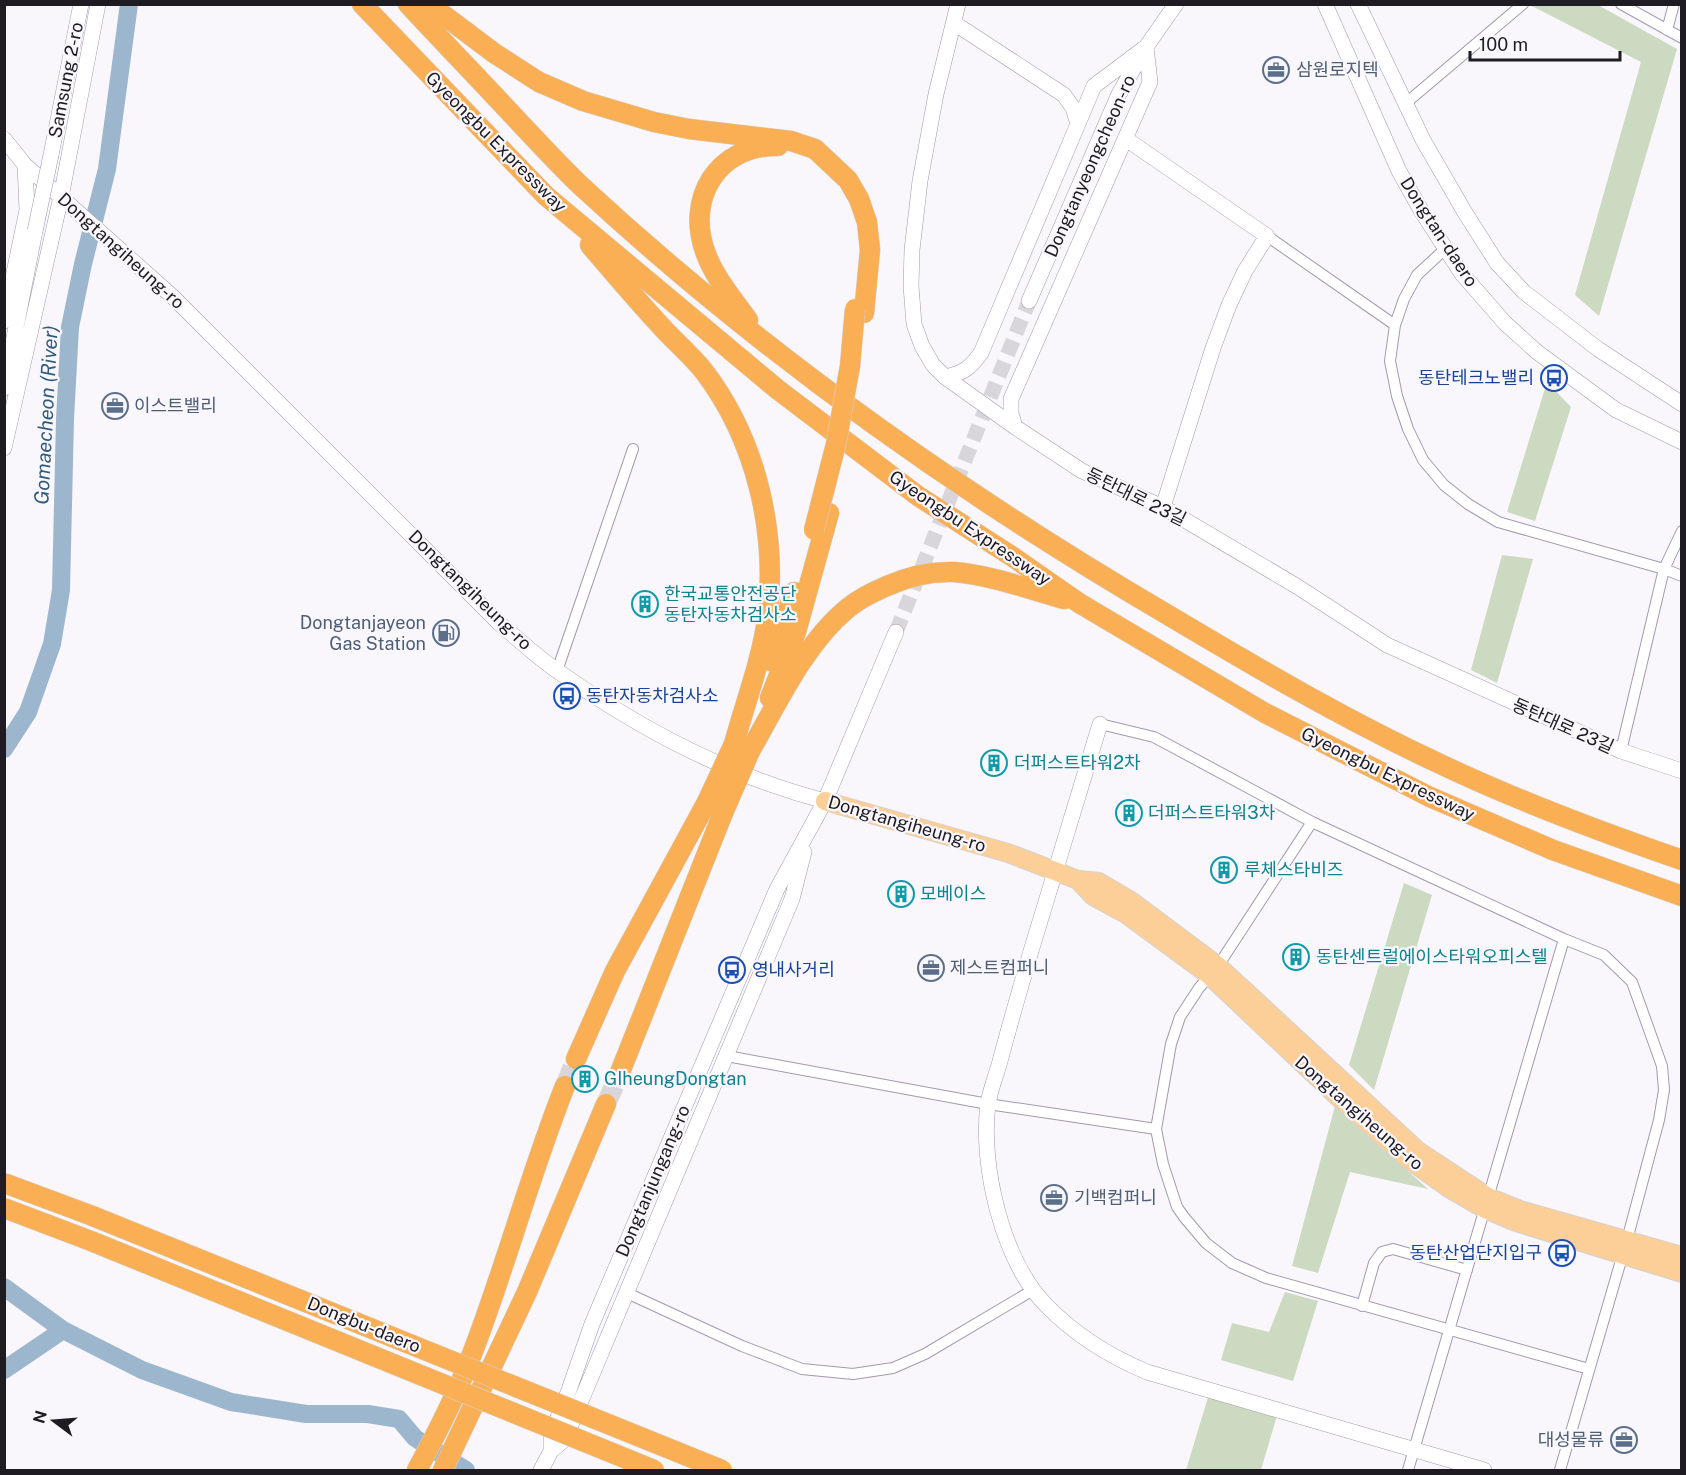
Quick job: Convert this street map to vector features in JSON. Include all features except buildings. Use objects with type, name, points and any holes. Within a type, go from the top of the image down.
[{"type":"highway","name":"Gyeongbu Expressway","points":[[362,4],[546,196],[777,389],[918,496],[1013,556],[1079,603],[1266,712],[1430,797],[1553,850],[1682,896]]},
{"type":"highway","name":"Gyeongbu Expressway","points":[[408,4],[574,179],[691,282],[761,340],[928,463],[1001,513],[1078,562],[1286,685],[1435,762],[1526,802],[1682,860]]},
{"type":"highway","points":[[429,4],[539,82],[583,101],[672,125],[792,141],[815,149],[848,180],[859,199],[867,222],[870,250],[836,444],[814,530],[742,747]]},
{"type":"highway","points":[[619,1074],[715,807],[796,632],[845,447],[860,311],[855,227],[848,204],[838,186],[822,166],[802,153],[781,147],[762,146],[741,153],[722,165],[708,183],[701,203],[699,223],[706,254],[720,280],[761,340]]},
{"type":"highway","points":[[546,196],[659,324],[703,370],[734,417],[748,446],[765,521],[771,570],[767,621],[742,747]]},
{"type":"highway","points":[[742,747],[823,633],[856,602],[888,585],[920,574],[952,572],[975,574],[1079,603]]},
{"type":"highway","points":[[576,1059],[615,971],[715,807]]},
{"type":"highway","points":[[417,1470],[471,1357],[548,1128],[565,1086]]},
{"type":"highway","points":[[443,1470],[495,1362],[569,1195],[606,1104]]},
{"type":"highway","name":"Dongbu-daero","points":[[4,1183],[102,1220],[722,1470]]},
{"type":"highway","name":"Dongbu-daero","points":[[4,1208],[102,1245],[654,1470]]},
{"type":"main road","name":"Dongtangiheung-ro","points":[[825,801],[1008,853],[1078,880],[1093,896],[1126,914],[1214,970],[1304,1066],[1408,1159],[1447,1187],[1486,1203],[1516,1222],[1625,1248],[1682,1256]]},
{"type":"main road","name":"Dongtangiheung-ro","points":[[1625,1248],[1682,1273]]},
{"type":"street","name":"Samsung 2-ro","points":[[4,388],[81,4]]},
{"type":"street","points":[[4,448],[66,201],[98,4]]},
{"type":"street","name":"동탄대로 23길","points":[[958,4],[936,94],[920,181],[912,250],[911,286],[914,324],[922,346],[933,365],[945,377],[1015,427],[1082,471],[1163,507],[1298,588],[1387,645],[1621,751],[1682,771]]},
{"type":"street","name":"Dongtanyeongcheon-ro","points":[[1029,301],[1119,94],[1146,47],[1176,4]]},
{"type":"street","name":"Dongtan-daero","points":[[1358,4],[1435,160],[1497,263],[1524,292],[1598,349],[1682,404]]},
{"type":"street","points":[[1406,103],[1523,4]]},
{"type":"street","points":[[1621,4],[1682,38]]},
{"type":"street","points":[[1667,30],[1674,4]]},
{"type":"street","name":"Dongtan-daero","points":[[1325,8],[1399,171],[1462,274],[1505,323],[1537,352],[1616,410],[1682,442]]},
{"type":"street","points":[[954,23],[1064,95],[1073,108],[1078,124]]},
{"type":"street","points":[[1064,95],[1080,94],[1094,86],[1146,47]]},
{"type":"street","points":[[1015,427],[1011,399],[1150,82],[1146,47]]},
{"type":"street","points":[[945,377],[960,374],[971,366],[981,353],[1094,86]]},
{"type":"street","points":[[1126,138],[1395,325]]},
{"type":"street","name":"Dongtangiheung-ro","points":[[4,139],[26,165],[172,297],[499,623],[557,671],[673,743],[714,763],[785,791],[825,801]]},
{"type":"street","points":[[4,321],[27,210],[26,165]]},
{"type":"street","points":[[1163,507],[1213,348],[1229,305],[1245,271],[1267,236]]},
{"type":"street","points":[[1445,249],[1417,275],[1404,299],[1395,325],[1390,362],[1397,396],[1408,429],[1424,460],[1444,485],[1468,504],[1498,522],[1682,576]]},
{"type":"street","points":[[557,671],[633,449]]},
{"type":"street","points":[[1621,751],[1664,569],[1682,531]]},
{"type":"street","points":[[825,801],[896,632]]},
{"type":"street","points":[[1484,1470],[1147,1372],[1104,1352],[1074,1331],[1045,1305],[1033,1290],[1010,1247],[995,1204],[987,1155],[988,1104],[1100,724],[1154,737],[1312,822],[1564,939],[1604,955],[1632,982],[1662,1066],[1664,1090],[1659,1120],[1625,1248],[1560,1470]]},
{"type":"street","name":"Dongtanjungang-ro","points":[[558,1437],[569,1390],[592,1323],[772,900],[825,801]]},
{"type":"street","points":[[1312,822],[1214,970],[1180,1017],[1171,1044],[1156,1129],[1163,1164],[1177,1207],[1206,1243],[1232,1263],[1266,1278],[1589,1369]]},
{"type":"street","points":[[541,1470],[627,1293],[727,1056],[792,899],[809,832]]},
{"type":"street","points":[[1408,1470],[1564,939]]},
{"type":"street","points":[[727,1056],[988,1104],[1156,1129]]},
{"type":"street","points":[[1362,1306],[1374,1263],[1382,1252],[1393,1249],[1467,1270]]},
{"type":"street","points":[[627,1293],[742,1346],[802,1369],[853,1374],[893,1368],[925,1354],[1033,1290]]},
{"type":"green space","points":[[1530,5],[1598,5],[1677,49],[1599,316],[1575,295],[1641,62]]},
{"type":"green space","points":[[1547,382],[1571,407],[1535,521],[1507,512]]},
{"type":"green space","points":[[1502,555],[1533,559],[1497,683],[1471,670]]},
{"type":"green space","points":[[1404,883],[1432,895],[1374,1090],[1349,1065]]},
{"type":"green space","points":[[1335,1106],[1428,1189],[1350,1172],[1318,1273],[1292,1266]]},
{"type":"green space","points":[[1285,1292],[1318,1301],[1293,1381],[1221,1360],[1232,1323],[1269,1332]]},
{"type":"green space","points":[[1209,1394],[1278,1412],[1261,1470],[1186,1470]]},
{"type":"waterway","name":"Gomaecheon (River)","points":[[4,749],[28,712],[52,644],[61,590],[65,419],[70,327],[107,169],[129,4]]},
{"type":"waterway","points":[[4,1287],[63,1330],[142,1370],[231,1402],[306,1414],[368,1414],[399,1419],[415,1438],[466,1470]]},
{"type":"waterway","points":[[4,1370],[63,1330]]},
{"type":"tunnel","points":[[896,632],[1029,301]]},
{"type":"tunnel","points":[[565,1086],[576,1059]]},
{"type":"tunnel","points":[[606,1104],[619,1075]]},
{"type":"place","name":"삼원로지텍","points":[[1276,70]]},
{"type":"place","name":"동탄테크노밸리","points":[[1554,378]]},
{"type":"place","name":"이스트밸리","points":[[115,406]]},
{"type":"place","name":"한국교통안전공단 동탄자동차검사소","points":[[645,604]]},
{"type":"place","name":"Dongtanjayeon Gas Station","points":[[446,633]]},
{"type":"place","name":"동탄자동차검사소","points":[[567,696]]},
{"type":"place","name":"더퍼스트타워2차","points":[[994,763]]},
{"type":"place","name":"더퍼스트타워3차","points":[[1129,813]]},
{"type":"place","name":"루체스타비즈","points":[[1224,870]]},
{"type":"place","name":"모베이스","points":[[901,894]]},
{"type":"place","name":"동탄센트럴에이스타워오피스텔","points":[[1296,957]]},
{"type":"place","name":"제스트컴퍼니","points":[[931,968]]},
{"type":"place","name":"영내사거리","points":[[732,970]]},
{"type":"place","name":"GIheungDongtan","points":[[585,1079]]},
{"type":"place","name":"기백컴퍼니","points":[[1054,1198]]},
{"type":"place","name":"동탄산업단지입구","points":[[1562,1253]]},
{"type":"place","name":"대성물류","points":[[1624,1440]]}]
